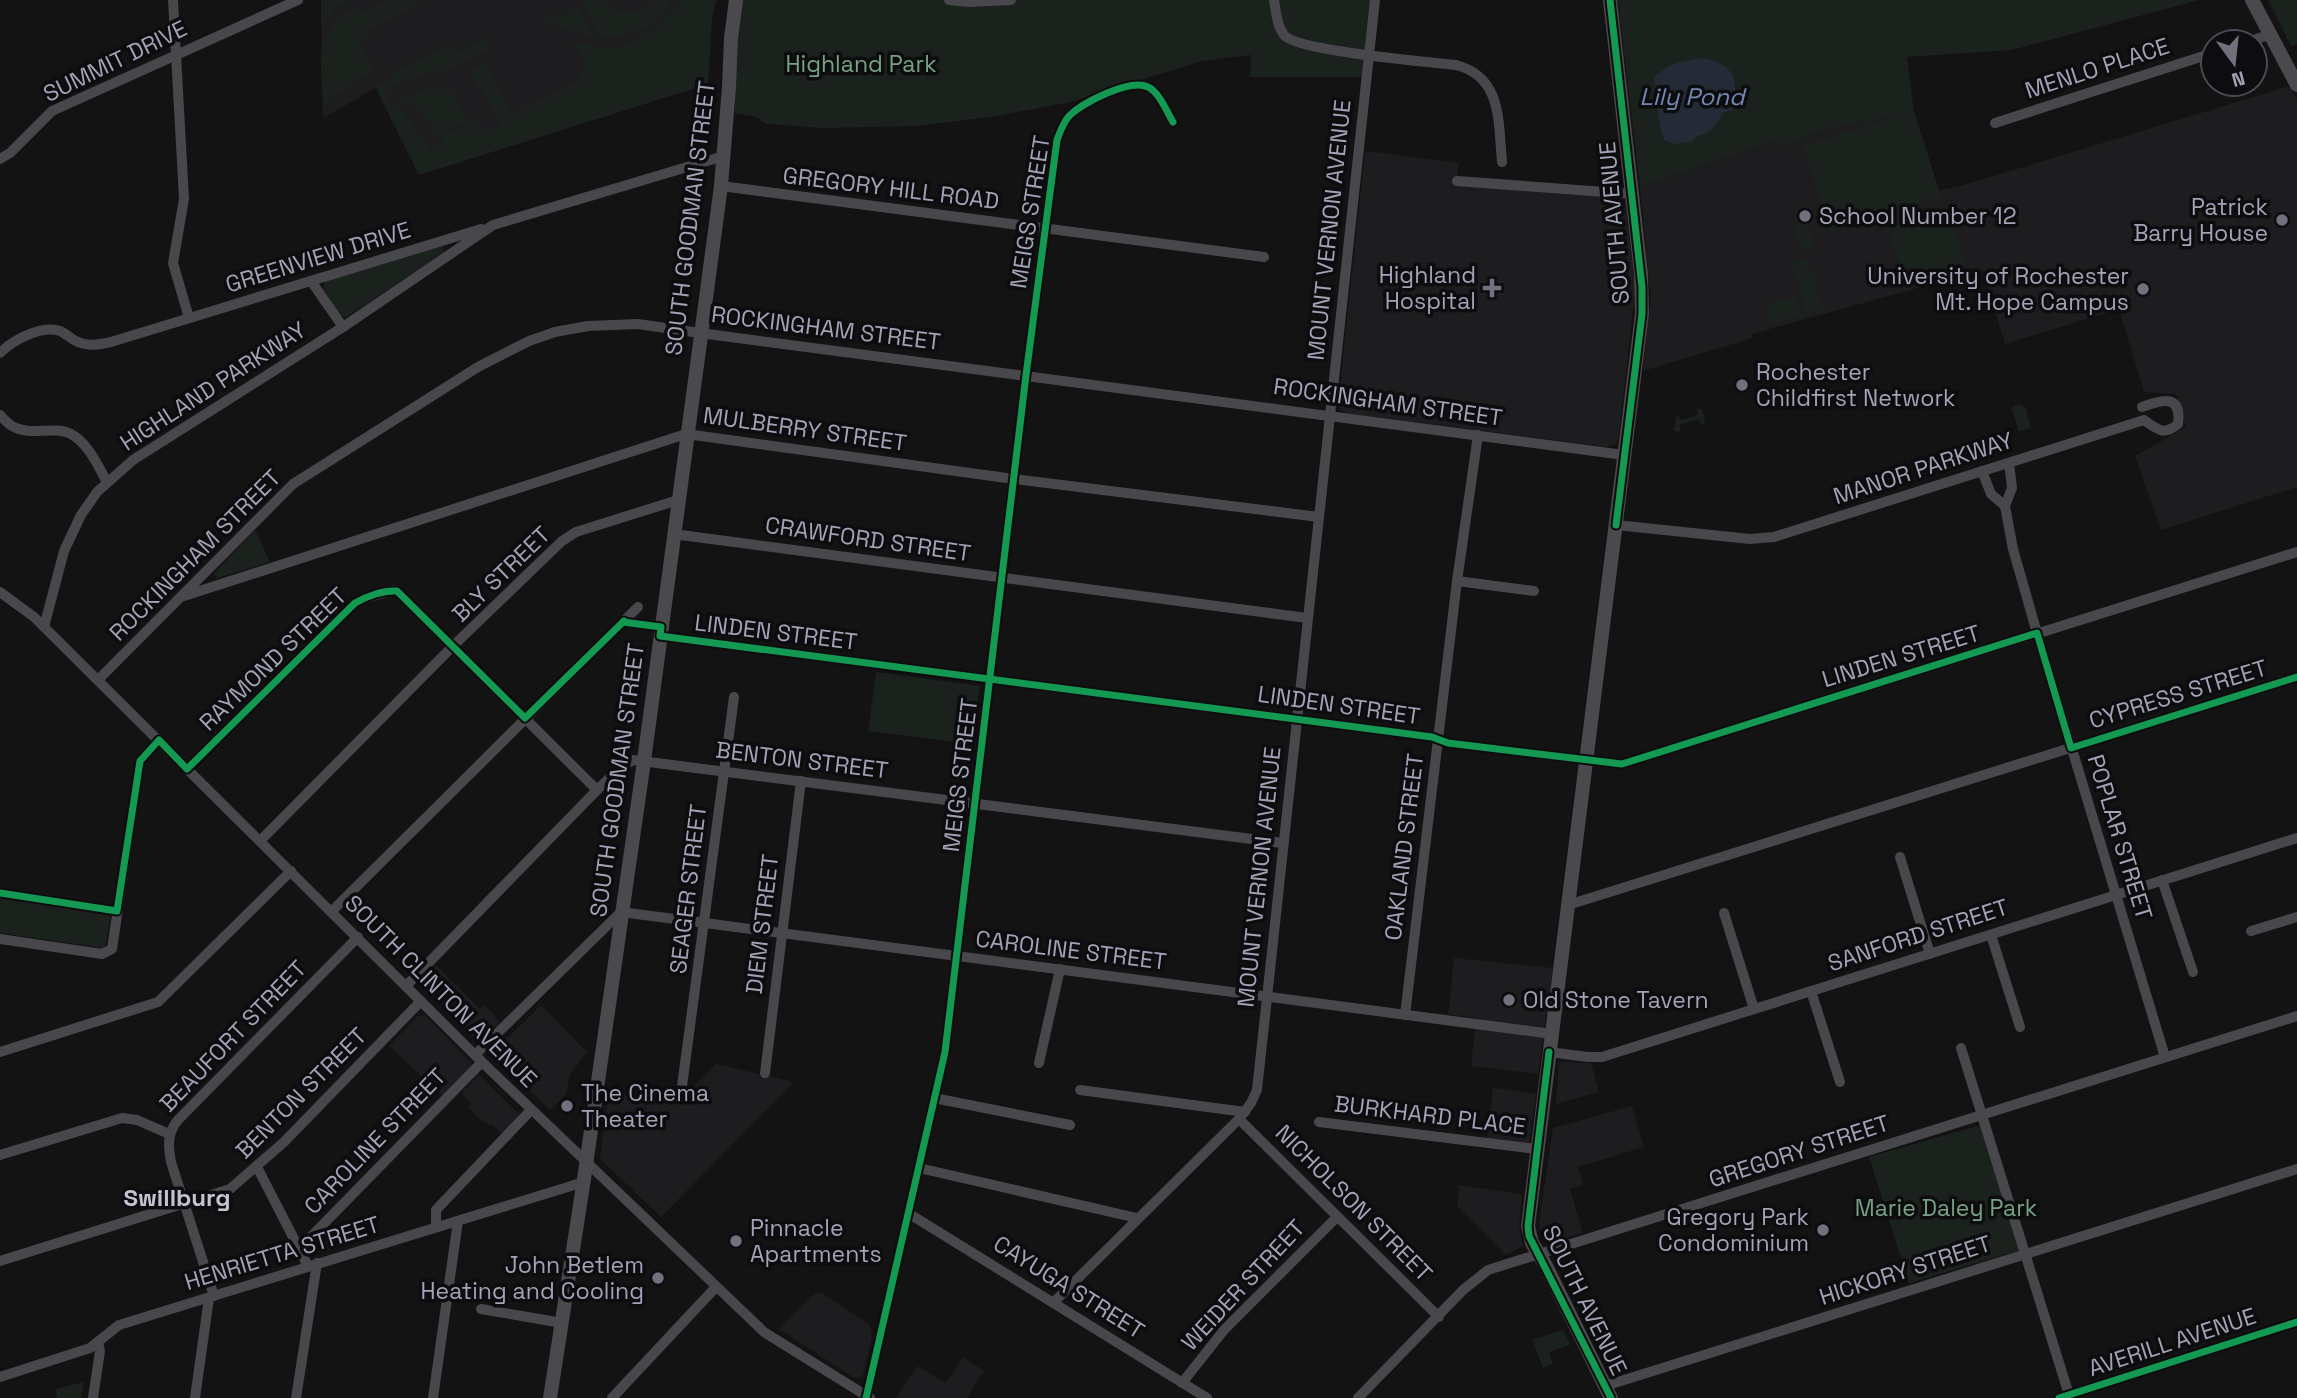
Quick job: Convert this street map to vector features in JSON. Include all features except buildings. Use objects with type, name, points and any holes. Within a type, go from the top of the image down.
[{"type":"main road","name":"SOUTH GOODMAN STREET","points":[[550,1398],[587,1163],[644,761],[721,187],[736,0]]},
{"type":"main road","name":"SOUTH AVENUE","points":[[1608,1392],[1529,1236],[1528,1226],[1625,455],[1642,299],[1609,0]]},
{"type":"main road","points":[[2252,0],[2266,28]]},
{"type":"main road","points":[[2269,35],[2297,85]]},
{"type":"street","points":[[173,0],[184,199],[173,263],[188,318]]},
{"type":"street","name":"SUMMIT DRIVE","points":[[0,159],[10,153],[52,111],[298,0]]},
{"type":"street","points":[[949,0],[1011,0]]},
{"type":"street","points":[[1274,0],[1280,28],[1287,38],[1320,47],[1369,55],[1457,65],[1479,74],[1487,84],[1496,108],[1502,162]]},
{"type":"street","name":"MOUNT VERNON AVENUE","points":[[1054,1302],[1242,1116],[1257,1090],[1375,0]]},
{"type":"street","name":"MENLO PLACE","points":[[1995,123],[2199,57]]},
{"type":"street","name":"MEIGS STREET","points":[[867,1397],[945,1052],[1026,375],[1057,140],[1064,123],[1079,107],[1113,91],[1136,86],[1147,86],[1154,92],[1173,122]]},
{"type":"street","name":"HIGHLAND PARKWAY","points":[[44,627],[68,540],[89,503],[107,482],[133,460],[343,327],[493,225],[723,156]]},
{"type":"street","points":[[1457,181],[1632,194]]},
{"type":"street","name":"GREGORY HILL ROAD","points":[[721,187],[1264,257]]},
{"type":"street","name":"GREENVIEW DRIVE","points":[[0,353],[10,344],[51,329],[61,331],[86,345],[111,342],[493,225]]},
{"type":"street","name":"HIGHLAND PARKWAY","points":[[311,281],[343,327]]},
{"type":"street","name":"ROCKINGHAM STREET","points":[[98,680],[293,484],[503,352],[548,334],[597,325],[653,325],[1625,455]]},
{"type":"street","name":"MANOR PARKWAY","points":[[1616,525],[1761,539],[2144,420],[2163,431],[2178,424],[2175,403],[2162,400],[2142,407]]},
{"type":"street","name":"HIGHLAND PARKWAY","points":[[0,415],[12,426],[22,430],[62,431],[72,435],[89,451],[107,482]]},
{"type":"street","name":"MULBERRY STREET","points":[[183,597],[686,434],[1319,517]]},
{"type":"street","name":"OAKLAND STREET","points":[[1405,1014],[1457,581],[1478,435]]},
{"type":"street","name":"POPLAR STREET","points":[[2009,463],[2012,488],[2005,506],[2013,549],[2165,1057]]},
{"type":"street","name":"POPLAR STREET","points":[[1982,471],[1991,494],[2005,506]]},
{"type":"street","name":"BLY STREET","points":[[260,841],[453,646],[567,536],[678,500]]},
{"type":"street","name":"CRAWFORD STREET","points":[[673,534],[1307,618]]},
{"type":"street","name":"LINDEN STREET","points":[[623,622],[660,632],[1439,739],[1448,743],[1622,764],[2297,552]]},
{"type":"street","points":[[1457,581],[1534,591]]},
{"type":"street","name":"RAYMOND STREET","points":[[187,769],[362,599],[394,590],[453,646]]},
{"type":"street","name":"SOUTH CLINTON AVENUE","points":[[0,592],[44,627],[531,1110],[764,1332],[867,1397]]},
{"type":"street","points":[[332,911],[638,607]]},
{"type":"street","points":[[453,646],[597,790]]},
{"type":"street","name":"CYPRESS STREET","points":[[1568,905],[2297,677]]},
{"type":"street","name":"SEAGER STREET","points":[[682,1086],[734,697]]},
{"type":"street","points":[[0,939],[107,953],[112,949],[140,761],[159,740]]},
{"type":"street","points":[[406,986],[597,790],[629,761],[644,761]]},
{"type":"street","name":"BENTON STREET","points":[[644,761],[1283,843]]},
{"type":"street","name":"DIEM STREET","points":[[765,1073],[801,781]]},
{"type":"street","name":"SANFORD STREET","points":[[1549,1052],[1602,1057],[2297,838]]},
{"type":"street","points":[[1900,857],[1930,954]]},
{"type":"street","points":[[0,1052],[158,1002],[291,871]]},
{"type":"street","points":[[2162,880],[2193,972]]},
{"type":"street","points":[[0,893],[117,911]]},
{"type":"street","name":"CAROLINE STREET","points":[[299,1250],[479,1058],[621,912],[1552,1034]]},
{"type":"street","points":[[1724,913],[1754,1009]]},
{"type":"street","points":[[2251,931],[2297,917]]},
{"type":"street","points":[[1991,935],[2020,1027]]},
{"type":"street","name":"BEAUFORT STREET","points":[[212,1297],[171,1162],[169,1134],[178,1120],[358,937]]},
{"type":"street","points":[[1039,1063],[1060,969]]},
{"type":"street","points":[[1811,991],[1840,1082]]},
{"type":"street","name":"BENTON STREET","points":[[0,1261],[230,1189],[284,1142],[421,1001]]},
{"type":"street","name":"GREGORY STREET","points":[[1358,1398],[1463,1290],[1487,1271],[2297,1016]]},
{"type":"street","points":[[1961,1048],[2066,1397]]},
{"type":"street","points":[[1080,1090],[1242,1116]]},
{"type":"street","points":[[934,1098],[1070,1125]]},
{"type":"street","points":[[436,1227],[436,1210],[531,1110]]},
{"type":"street","name":"NICHOLSON STREET","points":[[1242,1116],[1336,1217],[1439,1317]]},
{"type":"street","points":[[0,1155],[122,1118],[137,1120],[169,1134]]},
{"type":"street","name":"BURKHARD PLACE","points":[[1319,1122],[1536,1149]]},
{"type":"street","points":[[257,1167],[299,1250],[312,1265],[296,1398]]},
{"type":"street","points":[[919,1168],[1137,1218]]},
{"type":"street","name":"HICKORY STREET","points":[[1608,1392],[2025,1254],[2297,1169]]},
{"type":"street","name":"HENRIETTA STREET","points":[[0,1377],[82,1351],[119,1325],[584,1182]]},
{"type":"street","name":"CAYUGA STREET","points":[[908,1213],[1207,1398]]},
{"type":"street","name":"WEIDER STREET","points":[[1182,1383],[1224,1329],[1336,1217]]},
{"type":"street","points":[[432,1398],[458,1221]]},
{"type":"street","points":[[612,1398],[716,1287]]},
{"type":"street","points":[[195,1398],[212,1297]]},
{"type":"street","points":[[481,1309],[562,1323]]},
{"type":"street","name":"AVERILL AVENUE","points":[[2066,1397],[2297,1322]]},
{"type":"street","points":[[93,1398],[100,1351],[98,1342]]},
{"type":"shaded area","points":[[321,0],[716,0],[712,17],[708,84],[419,175],[376,88],[323,118]]},
{"type":"shaded area","name":"University of Rochester Mt. Hope Campus","points":[[2290,86],[2297,99],[2297,487],[2161,530],[2135,456],[2186,427],[2176,394],[2144,392],[2119,309],[2005,344],[1982,270],[1752,334],[1753,338],[1643,371],[1651,298],[1640,187],[1778,140],[1781,146],[1828,129],[1914,111],[1939,190],[1957,187],[2250,98],[2269,98],[2269,92]]},
{"type":"shaded area","name":"Highland Hospital","points":[[1365,151],[1459,163],[1456,183],[1610,197],[1622,202],[1625,206],[1634,275],[1634,300],[1616,444],[1607,447],[1345,413],[1339,408]]},
{"type":"shaded area","points":[[1454,958],[1553,968],[1538,1074],[1471,1066],[1476,1018],[1448,1014]]},
{"type":"shaded area","points":[[436,965],[480,1009],[485,1005],[500,1022],[481,1041],[476,1041],[420,982]]},
{"type":"shaded area","points":[[541,1005],[587,1052],[570,1075],[566,1094],[550,1110],[492,1056]]},
{"type":"shaded area","points":[[425,1015],[475,1067],[446,1099],[389,1046],[418,1016]]},
{"type":"shaded area","points":[[1559,1062],[1591,1063],[1599,1092],[1556,1104]]},
{"type":"shaded area","points":[[716,1064],[794,1082],[661,1217],[600,1159],[609,1089],[646,1100],[677,1104]]},
{"type":"shaded area","points":[[479,1075],[522,1117],[504,1136],[492,1124],[490,1126],[476,1116],[468,1107],[471,1103],[461,1093]]},
{"type":"shaded area","points":[[1493,1088],[1536,1094],[1529,1144],[1487,1139]]},
{"type":"shaded area","points":[[1632,1106],[1644,1147],[1578,1167],[1583,1185],[1570,1189],[1583,1233],[1548,1243],[1541,1235],[1539,1223],[1553,1128]]},
{"type":"shaded area","points":[[1459,1185],[1522,1194],[1519,1226],[1523,1246],[1506,1255],[1457,1206]]},
{"type":"shaded area","points":[[815,1293],[822,1293],[870,1325],[872,1337],[860,1378],[853,1377],[779,1329]]},
{"type":"shaded area","points":[[963,1357],[984,1371],[967,1398],[896,1398],[917,1366],[946,1383]]},
{"type":"green space","points":[[321,0],[348,0],[334,9],[321,26]]},
{"type":"green space","points":[[387,0],[417,0],[420,4],[366,31],[369,38],[360,43],[374,71],[331,98],[323,108],[321,52],[326,36],[339,20],[353,9],[357,16]]},
{"type":"green space","points":[[601,0],[611,8],[631,12],[644,10],[659,0],[671,0],[642,30],[624,35],[600,36],[584,3]]},
{"type":"green space","points":[[681,0],[716,0],[712,17],[708,84],[419,175],[375,86],[392,77],[394,72],[448,44],[454,54],[487,37],[492,48],[449,70],[424,74],[400,83],[383,94],[391,107],[434,86],[441,85],[452,92],[469,121],[438,134],[412,100],[400,109],[432,152],[444,142],[439,136],[476,123],[484,135],[501,124],[470,72],[485,63],[513,115],[580,80],[577,74],[587,68],[573,41],[609,47],[635,42],[657,27]]},
{"type":"green space","name":"Highland Park","points":[[741,0],[1371,0],[1362,77],[1250,77],[1251,55],[1202,61],[1067,103],[990,117],[916,126],[824,128],[766,124],[757,117],[735,113],[734,43]]},
{"type":"green space","points":[[1618,0],[2199,0],[2012,50],[1907,57],[1914,111],[1941,197],[1830,232],[1803,146],[1904,114],[1828,129],[1781,146],[1778,140],[1640,187]]},
{"type":"green space","points":[[2268,0],[2297,0],[2297,44],[2291,46]]},
{"type":"green space","points":[[578,7],[595,37],[565,29],[544,19],[547,13],[551,21]]},
{"type":"green space","points":[[1947,207],[1966,264],[1906,284],[1887,227]]},
{"type":"green space","points":[[1807,221],[1814,246],[1806,251],[1801,250],[1793,225]]},
{"type":"green space","points":[[441,245],[444,250],[440,255],[346,317],[337,314],[323,288],[325,281]]},
{"type":"green space","points":[[1806,258],[1811,272],[1818,275],[1819,281],[1815,289],[1822,309],[1807,313],[1792,263]]},
{"type":"green space","points":[[1796,296],[1802,316],[1771,325],[1765,306]]},
{"type":"green space","points":[[2020,404],[2026,408],[2031,428],[2019,432],[2012,410],[2013,406]]},
{"type":"green space","points":[[1697,408],[1702,410],[1704,424],[1701,424],[1699,419],[1679,425],[1681,431],[1676,432],[1674,429],[1677,414],[1681,420],[1698,415]]},
{"type":"green space","points":[[255,530],[270,562],[217,578],[214,573]]},
{"type":"green space","points":[[876,672],[980,686],[971,744],[868,731]]},
{"type":"green space","points":[[0,897],[111,913],[105,948],[0,933]]},
{"type":"green space","name":"Marie Daley Park","points":[[1981,1125],[2020,1250],[1909,1283],[1869,1157]]},
{"type":"green space","points":[[325,1230],[335,1249],[306,1255],[304,1249]]},
{"type":"green space","points":[[1563,1330],[1570,1345],[1549,1352],[1553,1364],[1543,1368],[1532,1340]]},
{"type":"green space","points":[[84,1382],[81,1398],[57,1398],[55,1389]]},
{"type":"water","name":"Lily Pond","points":[[1698,58],[1719,63],[1731,73],[1736,88],[1734,109],[1723,113],[1706,134],[1697,136],[1691,142],[1673,144],[1664,140],[1660,126],[1654,77],[1670,65]]},
{"type":"cycle path","points":[[1610,0],[1642,287],[1642,314],[1616,525]]},
{"type":"cycle path","points":[[866,1398],[945,1052],[1026,375],[1057,140],[1065,122],[1075,111],[1107,93],[1130,86],[1140,85],[1152,90],[1173,122]]},
{"type":"cycle path","points":[[0,893],[117,911],[140,761],[159,740],[187,769],[355,603],[365,598],[397,591],[525,718],[624,621]]},
{"type":"cycle path","points":[[623,622],[661,627],[660,636],[1432,737],[1448,743],[1622,764],[2037,633],[2071,748],[2297,677]]},
{"type":"cycle path","points":[[1549,1052],[1529,1236],[1611,1398]]},
{"type":"cycle path","points":[[2059,1398],[2297,1322]]},
{"type":"place","name":"School Number 12","points":[[1805,216]]},
{"type":"place","name":"Patrick Barry House","points":[[2282,220]]},
{"type":"place","name":"Highland Hospital","points":[[1492,288]]},
{"type":"place","name":"University of Rochester Mt. Hope Campus","points":[[2143,289]]},
{"type":"place","name":"Rochester Childfirst Network","points":[[1742,385]]},
{"type":"place","name":"Old Stone Tavern","points":[[1509,1000]]},
{"type":"place","name":"The Cinema Theater","points":[[567,1106]]},
{"type":"place","name":"Gregory Park Condominium","points":[[1823,1230]]},
{"type":"place","name":"Pinnacle Apartments","points":[[736,1241]]},
{"type":"place","name":"John Betlem Heating and Cooling","points":[[658,1278]]},
{"type":"district","name":"Swillburg","points":[[177,1198]]}]
